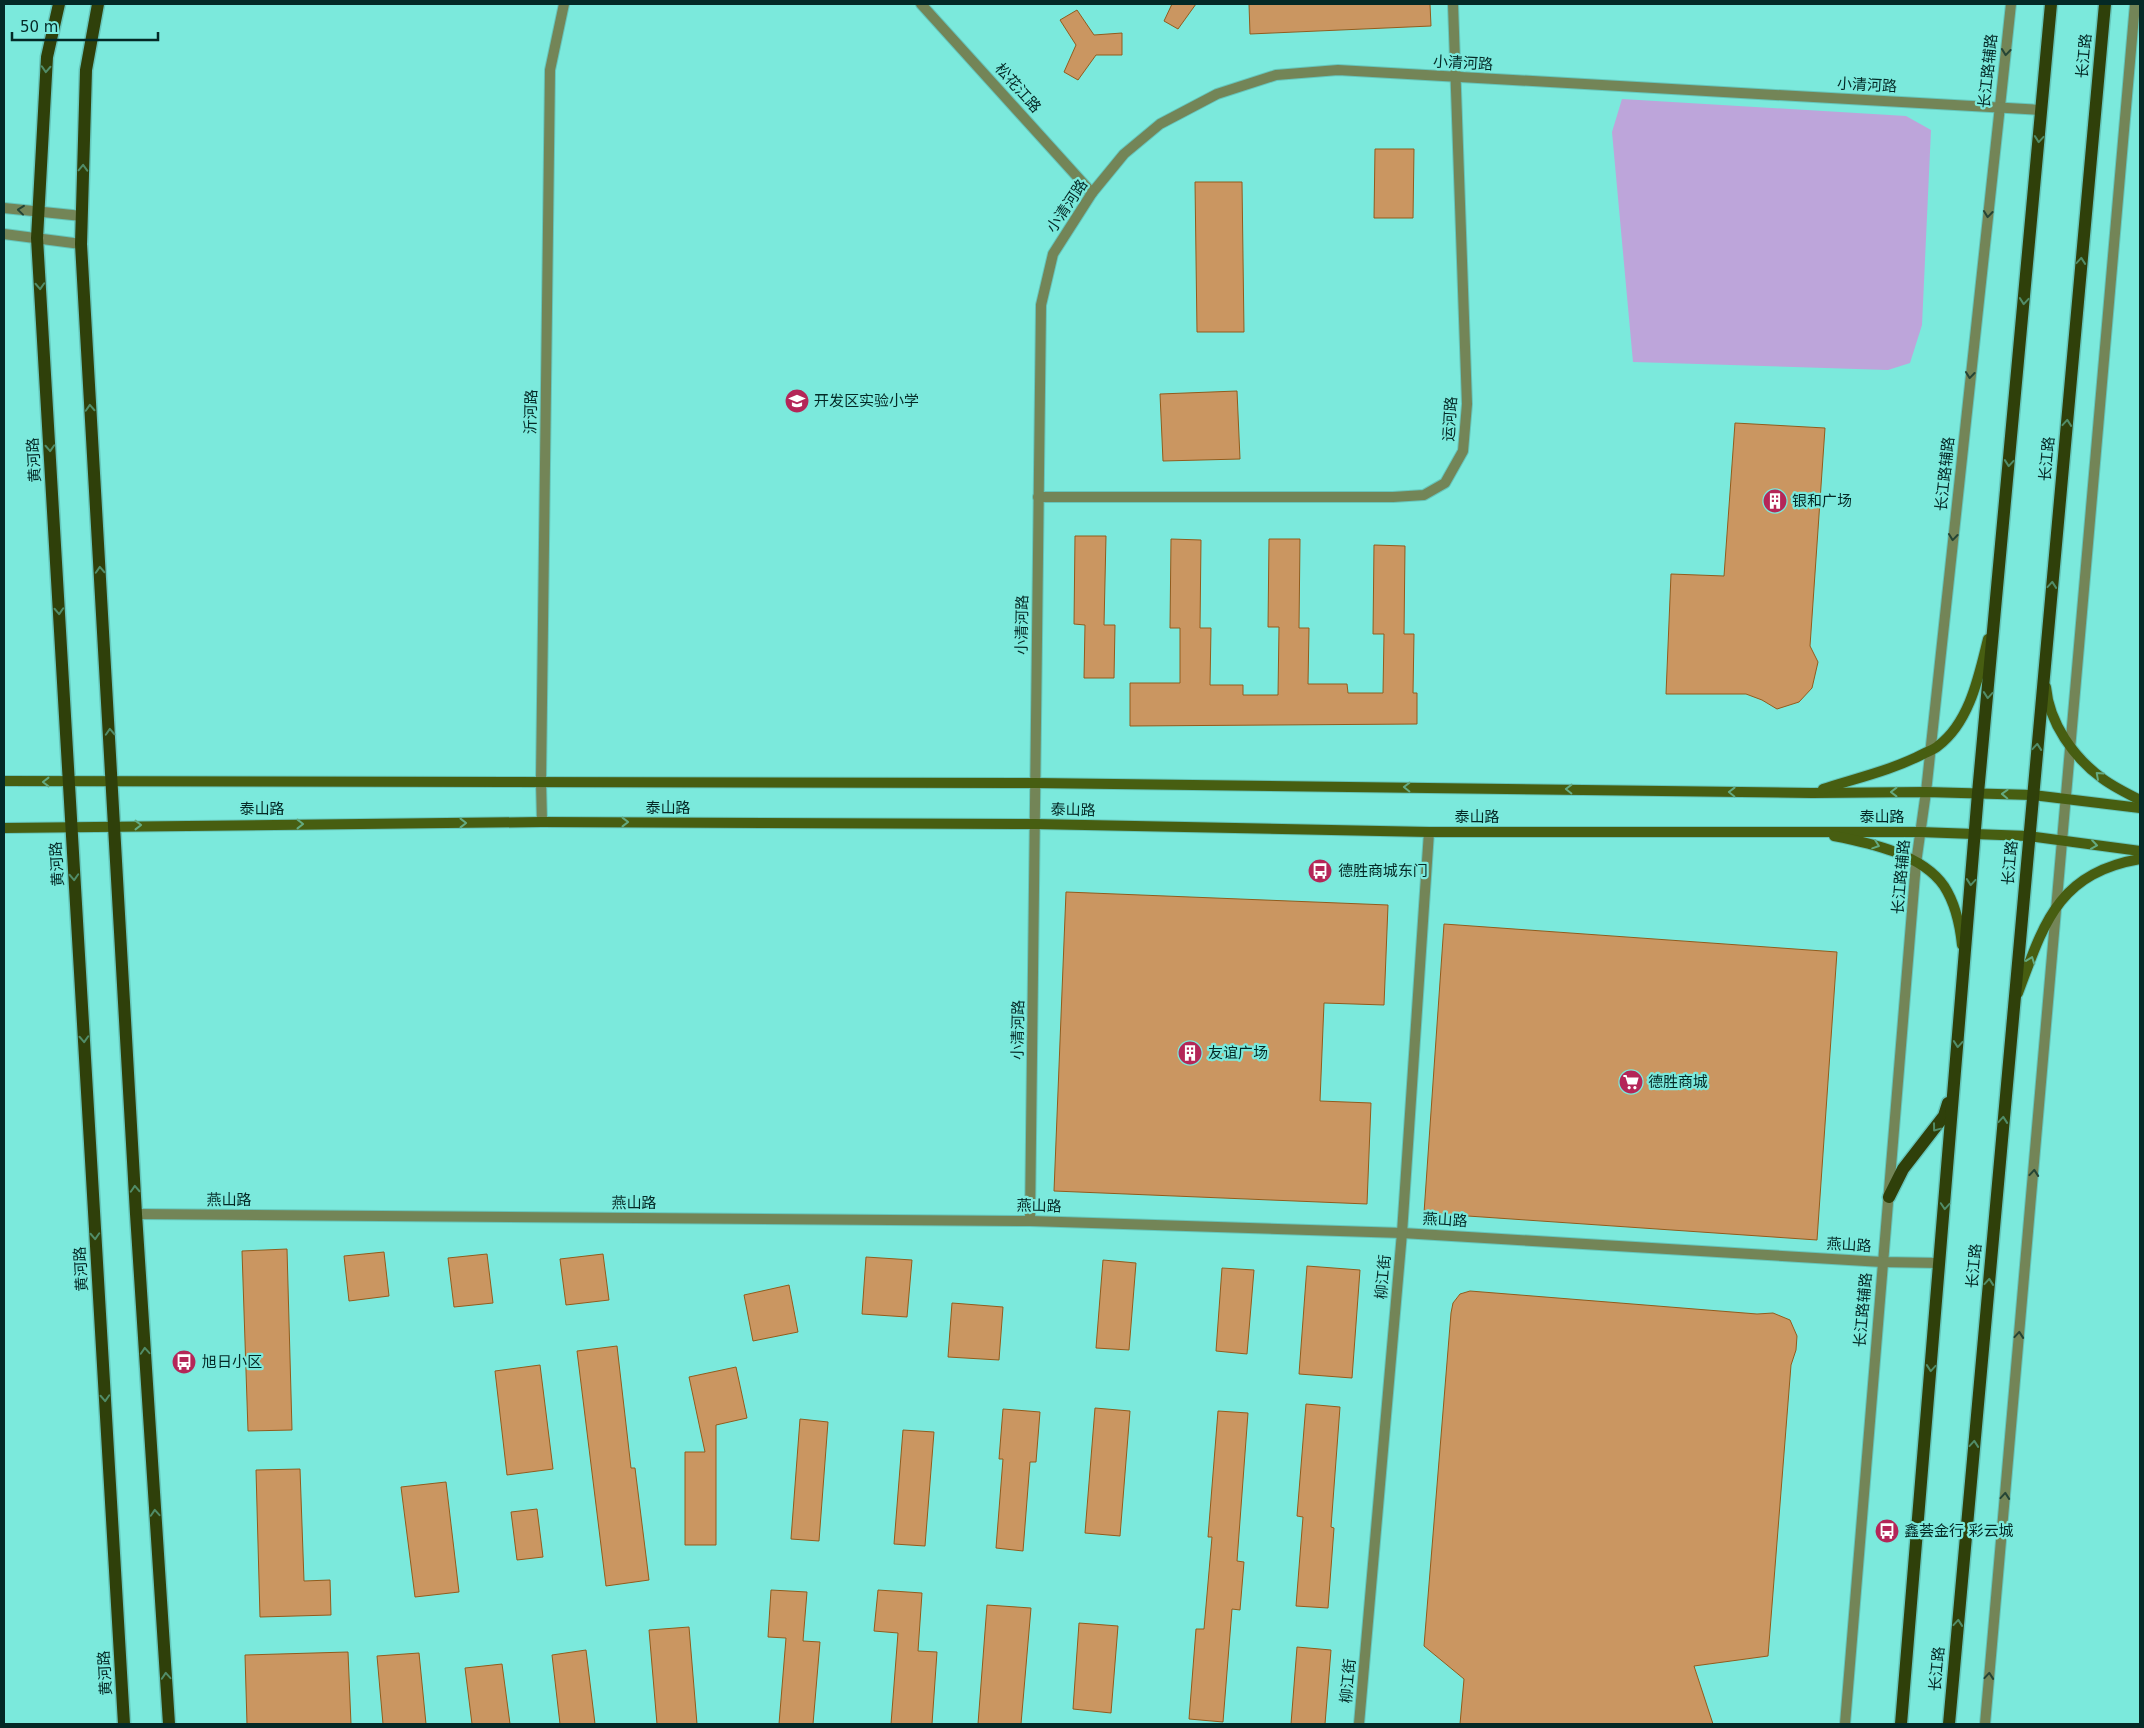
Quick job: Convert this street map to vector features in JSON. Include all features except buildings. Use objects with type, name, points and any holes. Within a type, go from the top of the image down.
[{"type":"main road","name":"黄河路","points":[[59,4],[47,57],[37,238],[124,1724]]},
{"type":"main road","points":[[98,4],[86,70],[81,244],[136,1214],[169,1724]]},
{"type":"main road","name":"长江路","points":[[1901,1724],[1978,793],[2051,4]]},
{"type":"main road","name":"长江路","points":[[1948,1724],[2105,4]]},
{"type":"main road","points":[[1812,792],[1908,762],[1938,747],[1954,730],[1968,705],[1980,670],[1996,607]]},
{"type":"main road","points":[[2044,666],[2047,695],[2056,725],[2079,756],[2103,780],[2140,800]]},
{"type":"main road","name":"泰山路","points":[[4,781],[1035,783],[1926,792],[2033,795],[2140,808]]},
{"type":"main road","name":"泰山路","points":[[4,828],[542,822],[1035,824],[1429,832],[1920,832],[2028,836],[2140,851]]},
{"type":"main road","points":[[1811,832],[1872,844],[1916,863],[1931,872],[1944,885],[1952,901],[1961,932],[1964,959]]},
{"type":"main road","points":[[2014,1006],[2048,918],[2071,888],[2102,870],[2140,859]]},
{"type":"main road","points":[[1889,1197],[1903,1169],[1944,1116],[1954,1084]]},
{"type":"street","name":"沂河路","points":[[542,822],[540,781],[550,70],[564,4]]},
{"type":"street","name":"松花江路","points":[[921,4],[1092,193]]},
{"type":"street","name":"运河路","points":[[1038,497],[1393,497],[1424,495],[1445,483],[1463,451],[1468,404],[1453,4]]},
{"type":"street","name":"长江路辅路","points":[[1845,1724],[1916,863],[1926,792],[2011,4]]},
{"type":"street","points":[[1985,1724],[2135,4]]},
{"type":"street","name":"小清河路","points":[[1030,1221],[1041,305],[1053,254],[1092,193],[1124,154],[1160,124],[1217,94],[1276,75],[1338,70],[2041,110]]},
{"type":"street","points":[[4,208],[82,216]]},
{"type":"street","points":[[4,234],[81,244]]},
{"type":"street","name":"柳江街","points":[[1359,1724],[1402,1233],[1429,832]]},
{"type":"street","name":"燕山路","points":[[136,1214],[1030,1221],[1402,1233],[1882,1262],[1940,1263]]},
{"type":"shaded area","points":[[1622,99],[1906,116],[1931,130],[1922,325],[1910,363],[1888,370],[1633,362],[1612,132]]},
{"type":"place","name":"开发区实验小学","points":[[797,401]]},
{"type":"place","name":"银和广场","points":[[1775,501]]},
{"type":"place","name":"德胜商城东门","points":[[1320,871]]},
{"type":"place","name":"友谊广场","points":[[1190,1053]]},
{"type":"place","name":"德胜商城","points":[[1631,1082]]},
{"type":"place","name":"旭日小区","points":[[184,1362]]},
{"type":"place","name":"鑫荟金行 彩云城","points":[[1887,1531]]}]
